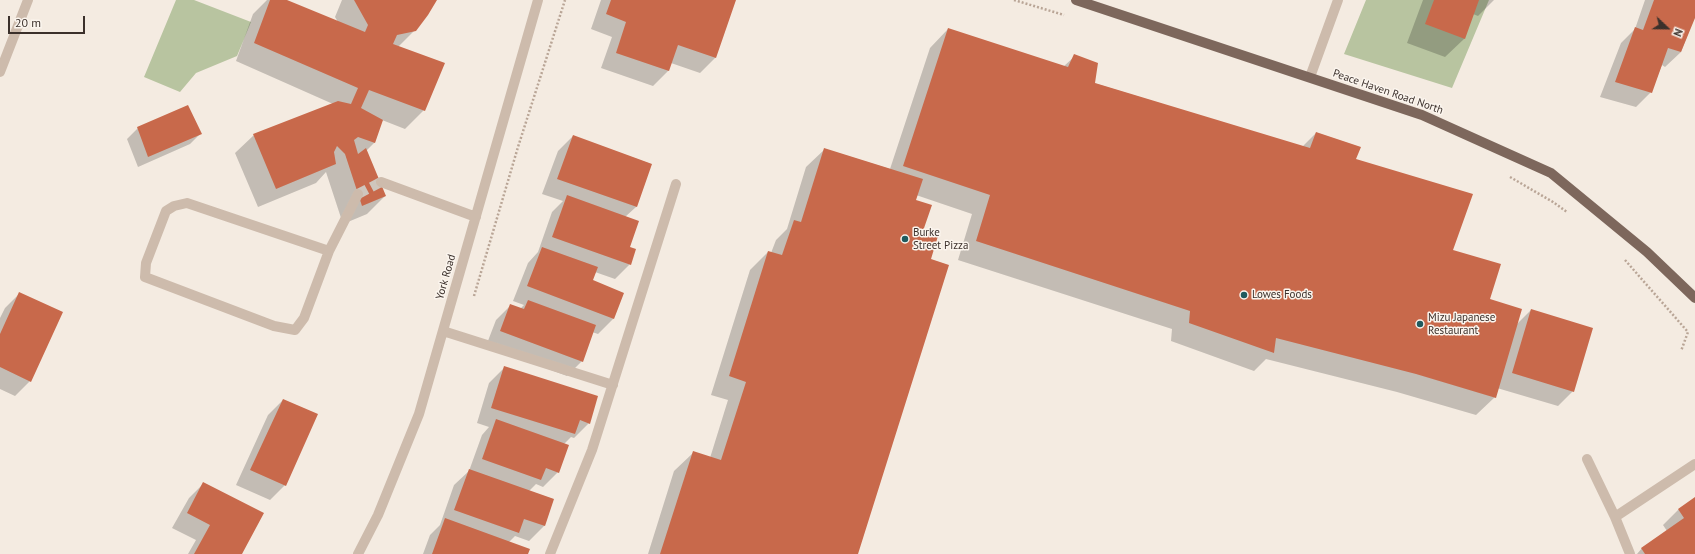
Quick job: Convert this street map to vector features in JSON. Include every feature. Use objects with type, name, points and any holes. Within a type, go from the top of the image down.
[{"type":"main road","name":"Peace Haven Road North","points":[[1076,0],[1422,115],[1551,173],[1647,252],[1695,298]]},
{"type":"street","points":[[0,72],[28,0]]},
{"type":"street","name":"York Road","points":[[358,554],[378,515],[419,414],[538,0]]},
{"type":"street","points":[[1310,77],[1338,0]]},
{"type":"street","points":[[381,182],[476,217]]},
{"type":"street","points":[[550,554],[592,450],[676,184]]},
{"type":"street","points":[[329,251],[187,203],[174,206],[166,211],[146,263],[145,277],[274,326],[295,330],[304,318],[329,251],[358,194]]},
{"type":"street","points":[[443,331],[613,385]]},
{"type":"street","points":[[1587,459],[1615,517],[1630,554]]},
{"type":"street","points":[[1615,517],[1695,464]]},
{"type":"path","points":[[1014,0],[1068,16]]},
{"type":"path","points":[[1504,173],[1553,202],[1572,216]]},
{"type":"path","points":[[1621,256],[1688,332],[1681,351]]},
{"type":"green space","points":[[176,0],[194,0],[251,22],[237,56],[196,73],[180,92],[144,77]]},
{"type":"green space","points":[[1366,0],[1489,0],[1452,88],[1344,54]]},
{"type":"building","points":[[270,0],[287,0],[365,32],[368,25],[354,0],[437,0],[416,31],[397,35],[393,44],[445,63],[425,111],[369,90],[361,108],[383,120],[375,143],[358,137],[354,140],[358,154],[366,148],[386,196],[362,206],[345,154],[337,146],[334,152],[336,164],[276,189],[253,134],[338,101],[351,104],[358,88],[254,43]]},
{"type":"building","points":[[611,0],[736,0],[716,58],[678,45],[669,71],[616,53],[626,22],[606,14]]},
{"type":"building","points":[[1434,0],[1479,0],[1465,39],[1425,24]]},
{"type":"building","points":[[1654,0],[1695,0],[1695,18],[1681,52],[1668,48],[1652,93],[1615,82],[1635,27],[1643,30]]},
{"type":"building","points":[[948,28],[1068,67],[1074,54],[1098,63],[1095,83],[1310,148],[1316,132],[1361,147],[1356,159],[1473,194],[1453,250],[1501,264],[1490,299],[1522,309],[1496,398],[1416,374],[1276,338],[1274,353],[1189,323],[1190,311],[976,241],[990,195],[903,166]]},
{"type":"building","points":[[188,105],[202,134],[148,157],[137,127]]},
{"type":"building","points":[[573,135],[652,164],[637,207],[557,179]]},
{"type":"building","points":[[824,148],[923,179],[916,200],[932,205],[923,231],[938,236],[931,259],[949,265],[858,554],[660,554],[693,451],[721,460],[746,382],[729,376],[768,251],[782,255],[794,220],[801,222]]},
{"type":"building","points":[[567,195],[639,221],[630,247],[636,249],[631,265],[552,237]]},
{"type":"building","points":[[542,247],[598,267],[593,280],[624,293],[614,319],[527,286]]},
{"type":"building","points":[[19,292],[63,312],[31,382],[0,367],[0,334]]},
{"type":"building","points":[[528,300],[596,325],[583,362],[500,331],[510,304],[524,309]]},
{"type":"building","points":[[1531,309],[1593,328],[1574,392],[1512,373]]},
{"type":"building","points":[[504,366],[598,396],[590,424],[580,420],[575,434],[491,408]]},
{"type":"building","points":[[283,399],[318,414],[286,486],[250,470]]},
{"type":"building","points":[[496,419],[569,445],[559,473],[546,468],[541,480],[482,459]]},
{"type":"building","points":[[469,469],[554,499],[545,526],[524,519],[519,533],[454,510]]},
{"type":"building","points":[[203,482],[264,513],[242,554],[194,554],[210,525],[187,513]]},
{"type":"building","points":[[1695,497],[1695,554],[1645,554],[1641,548],[1684,518],[1678,509]]},
{"type":"building","points":[[445,518],[530,549],[528,554],[432,554]]},
{"type":"tunnel","points":[[358,194],[381,182]]},
{"type":"place","name":"Burke Street Pizza","points":[[905,239]]},
{"type":"place","name":"Lowes Foods","points":[[1244,295]]},
{"type":"place","name":"Mizu Japanese Restaurant","points":[[1420,324]]}]
